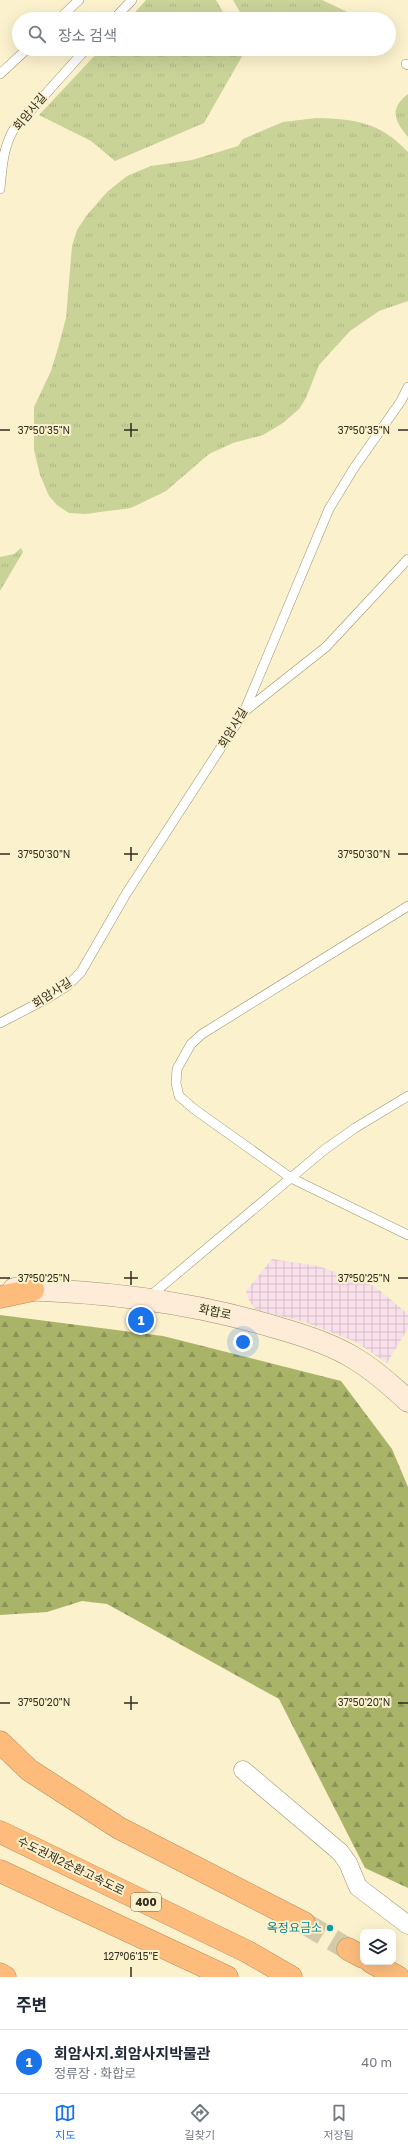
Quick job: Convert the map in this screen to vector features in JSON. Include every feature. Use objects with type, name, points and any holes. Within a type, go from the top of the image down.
[{"type":"highway","points":[[0,1297],[33,1290]]},
{"type":"highway","points":[[0,1742],[29,1770],[119,1828],[304,1923]]},
{"type":"highway","name":"수도권제2순환고속도로","points":[[0,1832],[248,1952],[291,1977]]},
{"type":"highway","points":[[0,1870],[227,1977]]},
{"type":"highway","points":[[377,1965],[398,1977]]},
{"type":"highway","points":[[0,1974],[5,1977]]},
{"type":"main road","name":"화합로","points":[[0,1289],[33,1290],[146,1299],[217,1311],[305,1336],[352,1357],[375,1372],[408,1401]]},
{"type":"street","points":[[243,1770],[340,1852],[348,1863],[358,1887],[408,1925]]},
{"type":"lane","points":[[66,12],[79,0]]},
{"type":"lane","points":[[121,12],[132,0]]},
{"type":"lane","points":[[0,74],[19,56]]},
{"type":"lane","name":"회암사길","points":[[0,189],[4,155],[8,138],[14,129],[80,56]]},
{"type":"lane","name":"회암사길","points":[[0,1023],[67,986],[81,972],[126,894],[244,712],[329,509],[354,468],[402,401],[408,387]]},
{"type":"lane","points":[[244,712],[326,647],[408,559]]},
{"type":"lane","points":[[408,906],[202,1034],[191,1044],[177,1069],[176,1083],[179,1096],[194,1110],[291,1178],[408,1235]]},
{"type":"lane","points":[[146,1299],[291,1178],[355,1128],[408,1096]]},
{"type":"shaded area","points":[[272,1259],[318,1266],[374,1286],[408,1314],[408,1328],[387,1363],[356,1342],[305,1322],[256,1310],[248,1299],[246,1291]]},
{"type":"green space","points":[[146,0],[216,0],[223,12],[135,12]]},
{"type":"green space","points":[[233,0],[322,0],[347,12],[240,12]]},
{"type":"green space","points":[[94,56],[242,56],[204,123],[115,161],[91,141],[39,115]]},
{"type":"green space","points":[[408,94],[408,137],[399,125],[396,110],[402,99]]},
{"type":"green space","points":[[316,118],[355,121],[377,128],[398,142],[408,152],[408,301],[379,311],[350,331],[319,365],[306,398],[299,409],[283,423],[263,435],[233,443],[209,454],[166,491],[131,508],[85,514],[69,513],[57,505],[49,496],[40,475],[34,450],[34,407],[51,371],[66,318],[72,246],[77,230],[87,215],[107,192],[127,176],[151,166],[192,160],[238,146],[243,139],[283,122]]},
{"type":"green space","points":[[21,548],[23,552],[0,591],[0,557],[14,554]]},
{"type":"green space","points":[[0,1315],[163,1336],[341,1381],[392,1449],[408,1487],[408,1888],[365,1868],[279,1699],[107,1604],[82,1601],[47,1612],[0,1615]]},
{"type":"tunnel","points":[[304,1923],[348,1949]]},
{"type":"place","name":"회암사지.회암사지박물관","points":[[141,1320]]},
{"type":"place","name":"옥정요금소","points":[[330,1928]]}]
